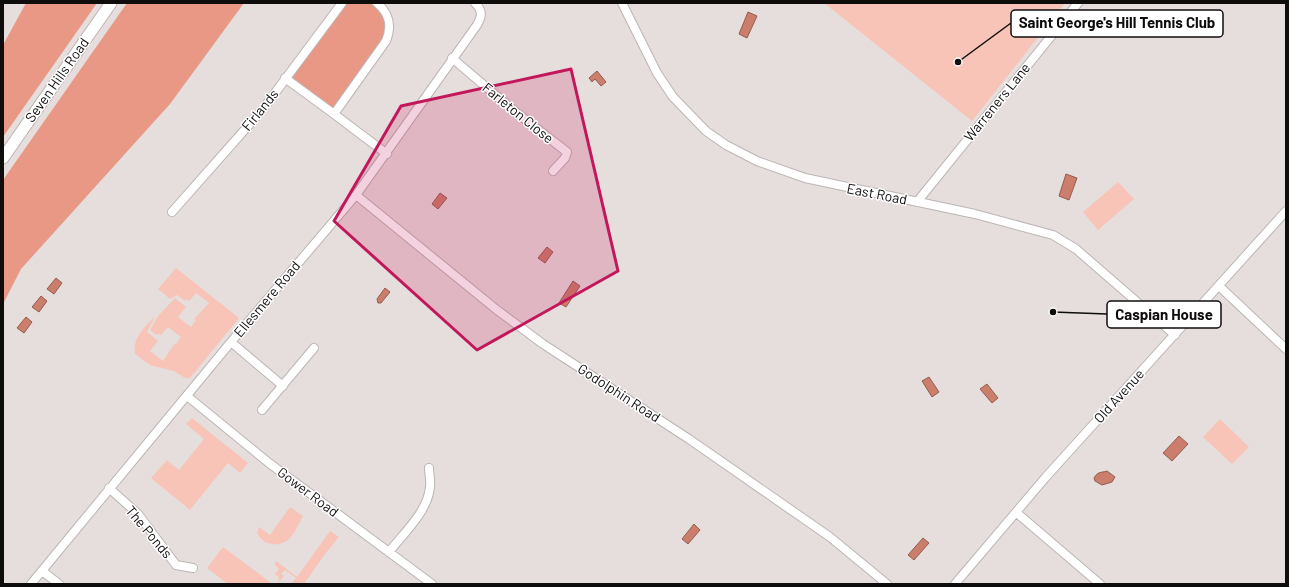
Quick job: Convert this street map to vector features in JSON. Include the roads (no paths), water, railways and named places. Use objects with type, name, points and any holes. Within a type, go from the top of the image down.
[{"type":"main road","name":"Seven Hills Road","points":[[3,158],[111,3]]},
{"type":"street","name":"Firlands","points":[[172,212],[262,109],[342,3]]},
{"type":"street","points":[[334,114],[386,41],[389,33],[389,17],[384,9],[377,3]]},
{"type":"street","name":"Ellesmere Road","points":[[31,584],[109,488],[356,195],[387,154],[481,16],[479,7],[475,3]]},
{"type":"street","name":"East Road","points":[[622,3],[656,73],[673,97],[706,131],[726,145],[757,161],[805,178],[1039,230],[1053,235],[1076,249],[1175,335]]},
{"type":"street","name":"Warreners Lane","points":[[917,202],[1078,3]]},
{"type":"street","name":"Farleton Close","points":[[452,58],[513,110],[567,152],[565,158],[553,171]]},
{"type":"street","points":[[285,78],[387,154]]},
{"type":"street","name":"Godolphin Road","points":[[356,195],[497,310],[543,344],[688,438],[810,523],[830,537],[887,584]]},
{"type":"street","name":"Old Avenue","points":[[955,584],[1017,513],[1045,478],[1286,211]]},
{"type":"street","points":[[1219,286],[1286,349]]},
{"type":"street","points":[[231,342],[283,386]]},
{"type":"street","points":[[262,410],[314,348]]},
{"type":"street","name":"Gower Road","points":[[187,396],[269,463],[431,584]]},
{"type":"street","points":[[389,552],[421,512],[428,497],[431,485],[428,468]]},
{"type":"street","name":"The Ponds","points":[[109,488],[138,514],[176,565],[193,568]]},
{"type":"street","points":[[1017,513],[1100,584]]},
{"type":"street","points":[[42,571],[59,584]]},
{"type":"place","name":"Saint George's Hill Tennis Club","points":[[958,62]]},
{"type":"place","name":"Caspian House","points":[[1053,312]]}]
